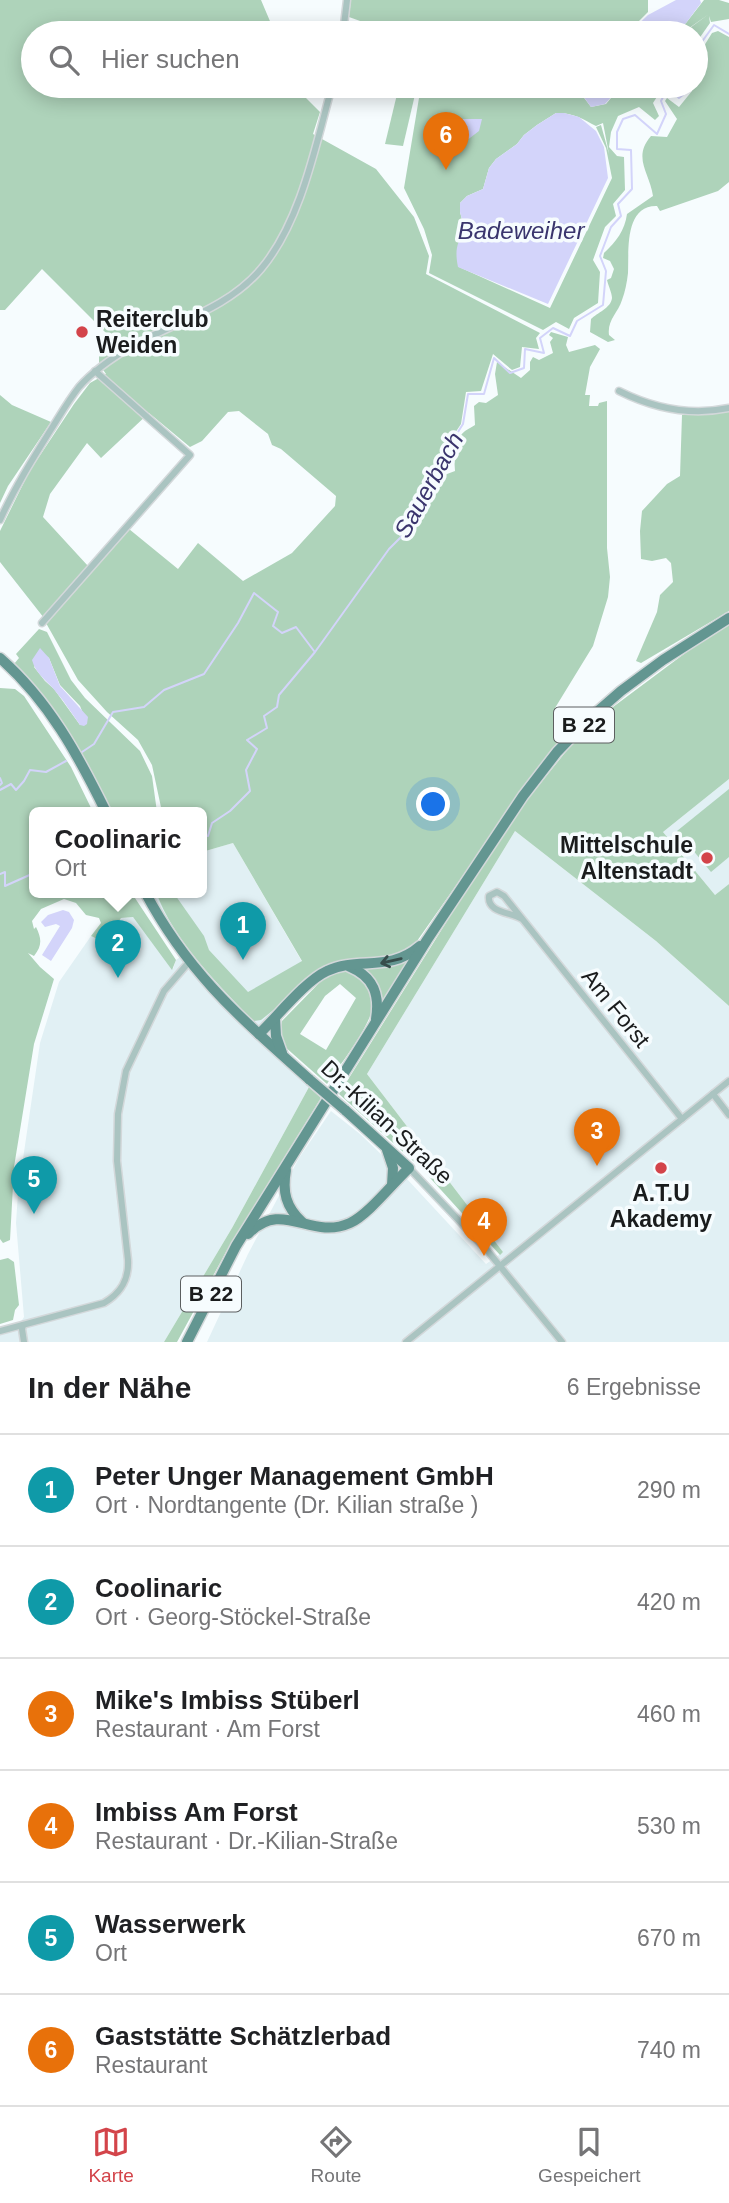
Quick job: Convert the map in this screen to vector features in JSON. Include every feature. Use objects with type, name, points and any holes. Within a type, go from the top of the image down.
[{"type":"main road","name":"B 22","points":[[187,1342],[236,1246],[427,940],[523,796],[557,752],[621,691],[663,660],[729,618]]},
{"type":"main road","points":[[0,658],[35,693],[53,716],[72,745],[103,807]]},
{"type":"main road","name":"Dr.-Kilian-Straße","points":[[148,898],[189,962],[215,993],[410,1168]]},
{"type":"main road","points":[[259,1034],[320,975],[337,967],[379,964],[402,959],[427,940]]},
{"type":"main road","points":[[348,966],[369,979],[374,988],[378,999],[376,1021]]},
{"type":"main road","points":[[275,1019],[276,1036],[283,1055]]},
{"type":"main road","points":[[384,1145],[392,1162],[392,1185]]},
{"type":"main road","points":[[286,1165],[284,1192],[293,1213],[304,1224]]},
{"type":"main road","points":[[236,1246],[254,1227],[266,1221],[288,1218],[321,1229],[351,1223],[361,1217],[410,1168]]},
{"type":"street","points":[[344,21],[347,0]]},
{"type":"street","points":[[0,520],[21,477],[66,406],[95,372],[135,344],[204,312],[229,297],[266,262],[287,227],[328,98]]},
{"type":"street","points":[[42,623],[190,454],[95,372]]},
{"type":"street","points":[[619,391],[638,400],[680,410],[712,411],[729,408]]},
{"type":"street","name":"Am Forst","points":[[522,919],[491,907],[488,903],[489,896],[492,893],[501,893],[522,919],[682,1119]]},
{"type":"street","points":[[0,1331],[104,1303],[118,1293],[126,1280],[128,1260],[117,1139],[118,1114],[126,1071],[164,991],[189,962]]},
{"type":"street","points":[[406,1342],[729,1081]]},
{"type":"street","points":[[713,1094],[729,1115]]},
{"type":"street","name":"Dr.-Kilian-Straße","points":[[410,1168],[501,1266],[562,1342]]},
{"type":"street","points":[[23,1325],[24,1342]]},
{"type":"shaded area","name":"Mittelschule Altenstadt","points":[[729,779],[729,884],[715,895],[663,832]]},
{"type":"shaded area","points":[[515,831],[656,941],[729,1006],[729,1342],[207,1342],[248,1254],[299,1158],[331,1111],[360,1134],[407,1179],[486,1264],[503,1252],[367,1074]]},
{"type":"shaded area","points":[[233,843],[312,979],[266,1019],[253,1036],[309,1087],[232,1228],[164,1342],[0,1342],[0,1335],[15,1331],[24,1317],[16,1223],[18,1193],[40,1043],[59,982],[91,936],[106,943],[121,918],[133,917],[173,969],[176,960],[188,951],[154,898],[207,898],[207,851]]},
{"type":"green space","points":[[0,0],[261,0],[270,21],[21,21],[21,98],[306,98],[320,112],[313,134],[376,169],[414,217],[429,256],[426,274],[540,333],[536,338],[539,349],[522,347],[520,367],[512,370],[493,354],[481,391],[466,392],[461,424],[413,502],[404,530],[399,536],[406,534],[425,514],[424,493],[439,477],[455,471],[456,444],[465,431],[475,425],[474,406],[479,402],[486,403],[498,395],[495,374],[497,362],[521,378],[530,370],[533,357],[539,360],[553,353],[550,342],[553,338],[549,335],[551,332],[568,337],[566,345],[569,352],[595,345],[600,349],[590,367],[585,395],[590,395],[589,406],[598,406],[599,403],[607,401],[607,548],[610,577],[608,597],[593,646],[555,708],[581,718],[518,797],[410,951],[312,979],[261,1020],[254,1021],[196,958],[173,927],[159,898],[177,898],[204,936],[209,950],[248,992],[302,961],[233,843],[207,851],[207,807],[161,807],[152,765],[138,740],[107,712],[78,680],[46,623],[129,529],[178,569],[198,543],[243,581],[292,553],[335,506],[336,496],[281,449],[272,445],[268,434],[239,411],[228,412],[202,441],[190,447],[149,413],[101,458],[87,443],[50,494],[43,517],[88,566],[44,618],[0,562],[0,531],[29,472],[74,404],[90,383],[106,374],[99,364],[99,354],[112,339],[42,269],[5,310],[0,310]]},
{"type":"green space","points":[[351,0],[648,0],[648,12],[639,21],[360,21],[349,17]]},
{"type":"green space","points":[[704,0],[729,3],[729,19],[711,22],[709,16],[708,26],[708,21],[699,21],[709,14],[699,21],[688,21]]},
{"type":"green space","points":[[718,31],[729,37],[729,182],[718,191],[660,211],[657,206],[646,208],[639,213],[630,231],[625,290],[610,325],[609,335],[615,340],[608,342],[590,332],[591,319],[611,302],[612,298],[607,280],[611,278],[614,269],[610,261],[603,258],[604,253],[619,235],[627,214],[653,196],[642,159],[643,151],[651,136],[667,137],[677,119],[665,101],[667,98],[679,107],[686,98],[708,98],[708,40],[712,33]]},
{"type":"green space","points":[[396,98],[414,98],[403,146],[385,144]]},
{"type":"green space","points":[[419,98],[584,98],[591,107],[606,104],[611,98],[656,98],[653,103],[659,116],[655,120],[639,107],[618,116],[611,132],[609,147],[617,156],[624,157],[625,190],[613,204],[616,216],[605,227],[593,260],[600,272],[598,303],[574,318],[569,329],[556,322],[543,330],[429,273],[432,255],[424,229],[404,188]],"holes":[[[556,113],[567,114],[596,126],[603,123],[609,154],[601,125],[596,127],[606,148],[612,178],[550,308],[459,267],[460,238],[465,231],[460,203],[467,196],[483,189],[489,168],[524,135]]]},
{"type":"green space","points":[[0,395],[12,405],[51,422],[8,486],[0,503]]},
{"type":"green space","points":[[729,411],[729,611],[641,663],[636,661],[657,612],[660,595],[673,582],[671,563],[666,558],[652,561],[641,559],[642,511],[667,484],[680,476],[682,415],[708,415]]},
{"type":"green space","points":[[729,625],[729,779],[663,832],[715,895],[729,884],[729,1006],[656,941],[515,831],[367,1074],[503,1252],[500,1255],[422,1169],[339,1094],[507,825],[576,739],[613,707],[688,651]]},
{"type":"green space","points":[[39,629],[47,632],[71,680],[85,698],[140,751],[152,776],[156,807],[110,807],[57,715],[14,664],[19,658],[16,654]],"holes":[[[45,655],[49,658],[60,685],[80,706],[87,723],[84,725],[80,725],[34,667]]]},
{"type":"green space","points":[[0,688],[15,689],[24,696],[71,767],[91,807],[29,807],[29,898],[135,898],[176,960],[172,970],[133,917],[121,918],[106,943],[91,936],[101,923],[99,918],[86,915],[76,903],[64,899],[41,909],[32,921],[40,942],[34,956],[28,953],[54,979],[34,1044],[14,1167],[10,1240],[3,1243],[0,1239]]},
{"type":"green space","points":[[729,789],[729,857],[711,872],[677,831]]},
{"type":"green space","points":[[412,958],[381,1007],[376,984],[361,968]]},
{"type":"green space","points":[[337,971],[355,975],[362,980],[373,998],[373,1007],[364,1030],[327,1084],[284,1046],[280,1030],[282,1021],[324,978]],"holes":[[[340,984],[356,998],[326,1050],[300,1034],[325,996]]]},
{"type":"green space","points":[[309,1087],[321,1098],[226,1252],[177,1342],[164,1342],[232,1228]]},
{"type":"green space","points":[[8,1258],[14,1262],[19,1305],[13,1320],[0,1324],[0,1260]]},
{"type":"water","points":[[676,0],[700,0],[701,3],[688,21],[642,21]]},
{"type":"water","points":[[585,98],[610,98],[605,104],[591,107]]},
{"type":"water","points":[[446,112],[453,114],[458,123],[463,119],[482,119],[479,131],[466,141],[451,141],[453,134],[444,122]]},
{"type":"water","name":"Badeweiher","points":[[556,113],[579,117],[596,131],[604,147],[608,178],[548,304],[458,267],[457,252],[465,231],[460,203],[467,196],[483,189],[489,168],[496,159]]},
{"type":"water","points":[[40,648],[49,658],[60,686],[88,717],[84,726],[80,725],[36,670],[32,660]]},
{"type":"water","points":[[63,910],[69,912],[74,920],[72,928],[51,961],[42,955],[60,926],[56,924],[45,927],[41,922],[48,915]]},
{"type":"waterway","name":"Sauerbach","points":[[708,33],[714,25],[729,34]]},
{"type":"waterway","name":"Sauerbach","points":[[207,836],[212,823],[230,811],[250,791],[246,770],[257,749],[247,740],[267,728],[264,716],[277,707],[279,695],[315,652],[389,549],[407,531],[417,501],[438,471],[463,424],[468,394],[484,394],[494,358],[510,373],[524,368],[525,349],[544,353],[540,338],[553,328],[570,336],[577,321],[603,305],[606,271],[600,256],[611,227],[621,216],[618,204],[632,189],[631,150],[617,149],[617,132],[623,119],[635,115],[657,134],[666,114],[661,101],[662,98]]},
{"type":"waterway","name":"Sauerbach","points":[[82,752],[94,744],[113,712],[144,707],[164,690],[204,674],[238,623],[254,593],[278,612],[273,626],[282,633],[296,627],[314,651]]},
{"type":"waterway","name":"Sauerbach","points":[[0,790],[11,784],[16,790],[30,770],[46,772],[66,761]]},
{"type":"waterway","name":"Sauerbach","points":[[0,778],[0,785]]},
{"type":"waterway","name":"Sauerbach","points":[[0,874],[5,872],[5,886],[29,875]]},
{"type":"place","name":"Gaststätte Schätzlerbad","points":[[446,170]]},
{"type":"place","name":"Reiterclub Weiden","points":[[82,332]]},
{"type":"place","name":"Mittelschule Altenstadt","points":[[707,858]]},
{"type":"place","name":"Peter Unger Management GmbH","points":[[243,960]]},
{"type":"place","name":"Coolinaric","points":[[118,978]]},
{"type":"place","name":"Mike's Imbiss Stüberl","points":[[597,1166]]},
{"type":"place","name":"A.T.U Akademy","points":[[661,1168]]},
{"type":"place","name":"Wasserwerk","points":[[34,1214]]},
{"type":"place","name":"Imbiss Am Forst","points":[[484,1256]]}]
